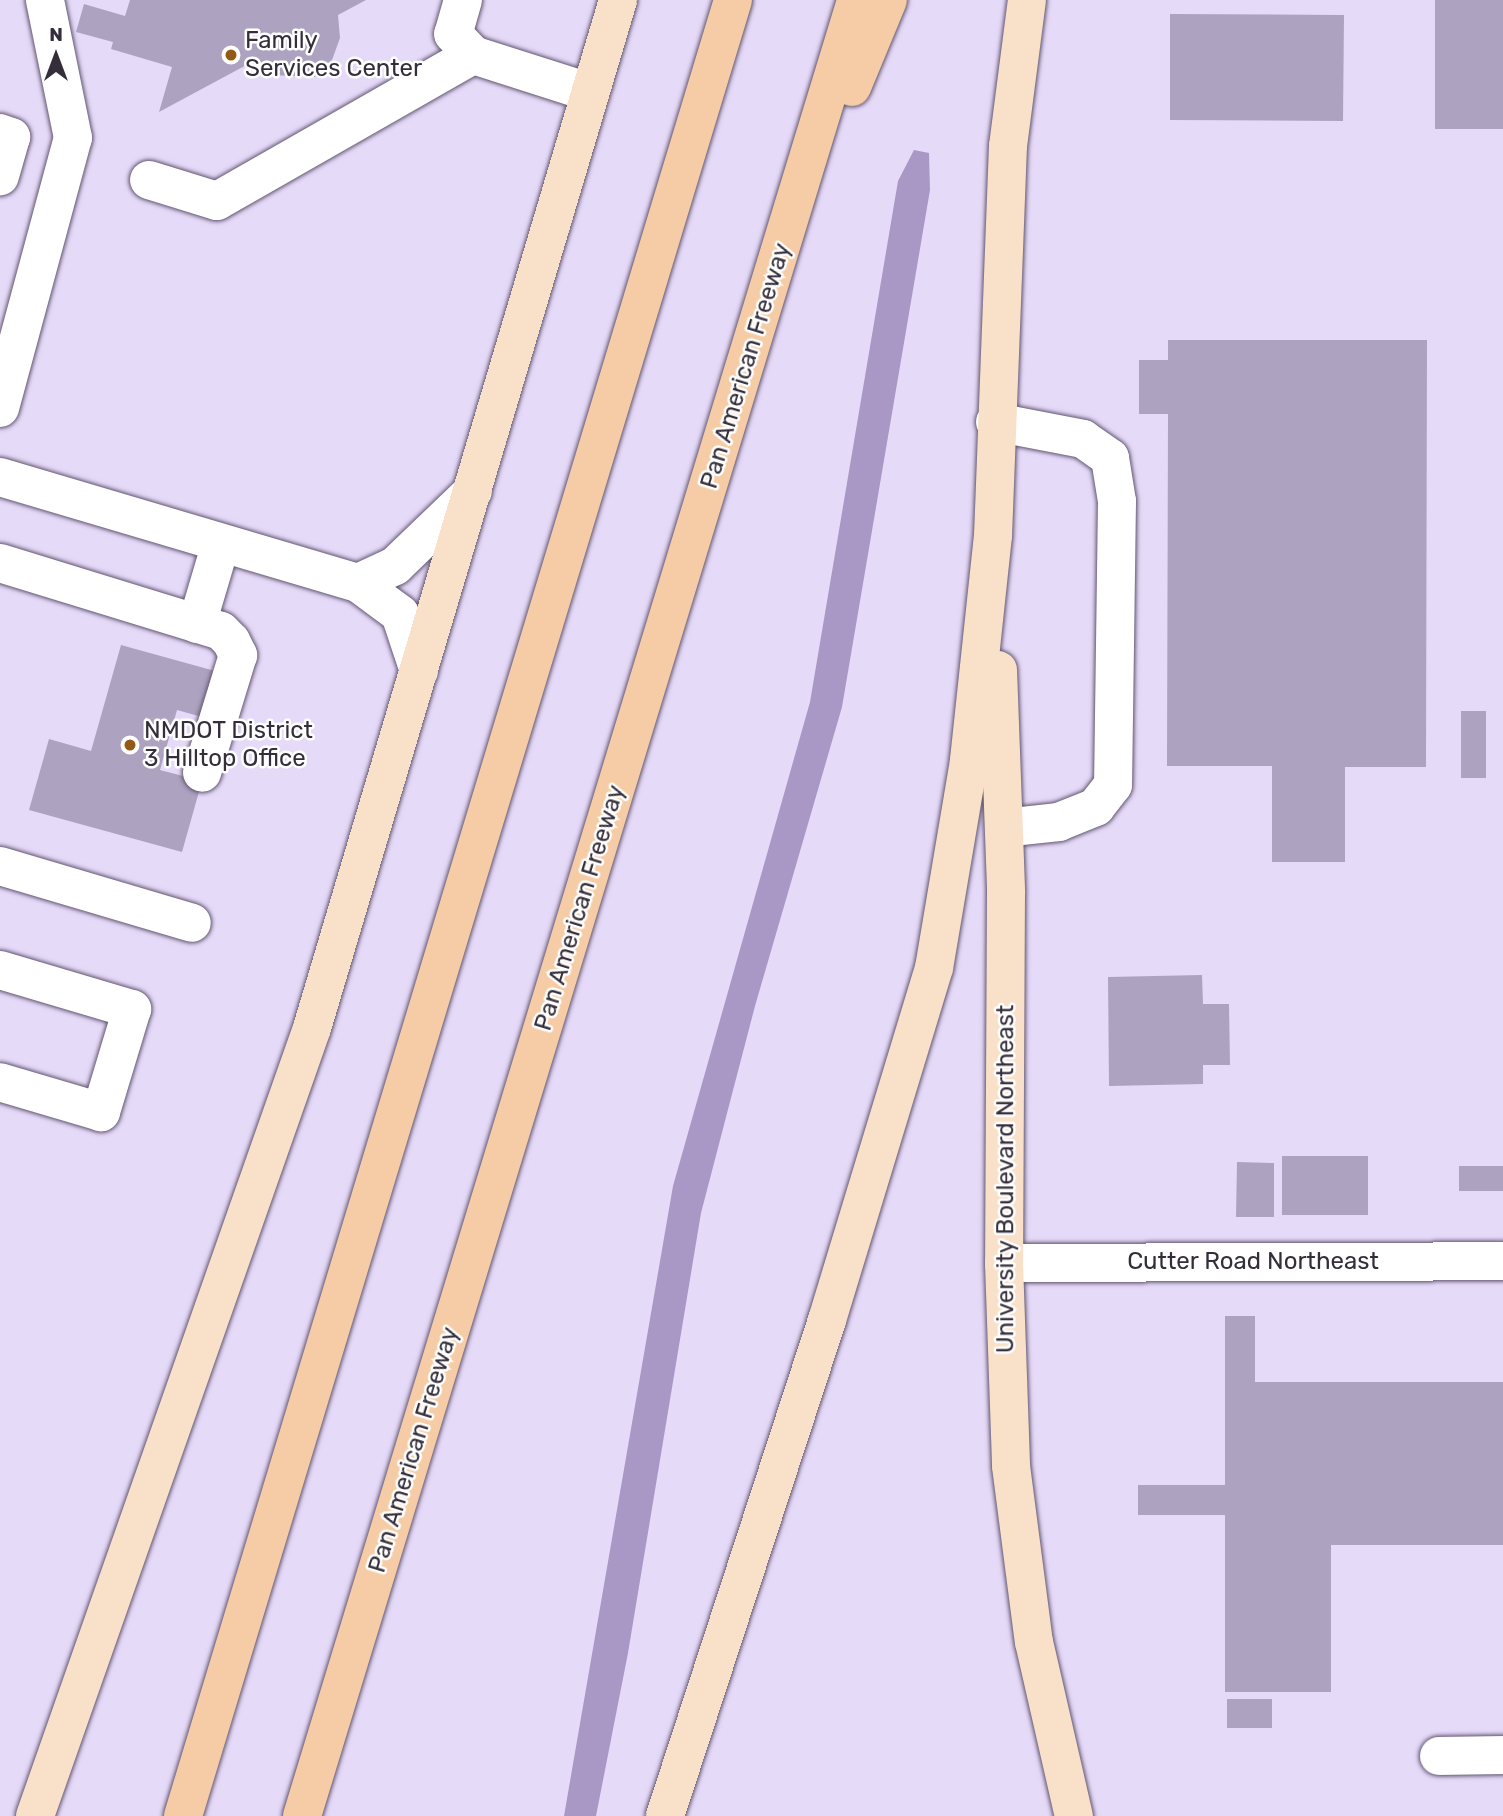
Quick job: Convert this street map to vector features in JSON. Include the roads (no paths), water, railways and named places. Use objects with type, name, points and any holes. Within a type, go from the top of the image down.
[{"type":"highway","points":[[183,1816],[733,0]]},
{"type":"highway","name":"Pan American Freeway","points":[[302,1816],[774,277],[856,0]]},
{"type":"highway","points":[[774,277],[888,0]]},
{"type":"main road","points":[[35,1816],[312,1028],[618,0]]},
{"type":"main road","points":[[665,1816],[827,1320],[934,968],[969,760],[993,536],[995,422],[1008,146],[1027,0]]},
{"type":"main road","name":"University Boulevard Northeast","points":[[993,536],[1004,828],[1006,1378],[1020,1555],[1050,1721],[1074,1816]]},
{"type":"street","points":[[0,408],[73,138],[44,0]]},
{"type":"street","points":[[463,0],[453,34],[473,55],[589,92]]},
{"type":"street","points":[[149,180],[217,201],[473,55]]},
{"type":"street","points":[[0,133],[11,137],[0,176]]},
{"type":"street","points":[[995,422],[1083,439],[1110,458],[1116,501],[1113,785],[1096,807],[1059,822],[1004,828]]},
{"type":"street","points":[[0,477],[358,583],[400,614],[419,671]]},
{"type":"street","points":[[358,583],[395,566],[473,491]]},
{"type":"street","points":[[197,624],[221,543]]},
{"type":"street","points":[[0,563],[221,631],[238,655],[202,773]]},
{"type":"street","points":[[0,866],[192,923]]},
{"type":"street","points":[[0,970],[132,1009],[101,1112],[0,1082]]},
{"type":"street","name":"Cutter Road Northeast","points":[[1004,1263],[1503,1261]]},
{"type":"street","points":[[1439,1756],[1503,1755]]},
{"type":"place","name":"Family Services Center","points":[[231,55]]},
{"type":"place","name":"NMDOT District 3 Hilltop Office","points":[[130,745]]}]
